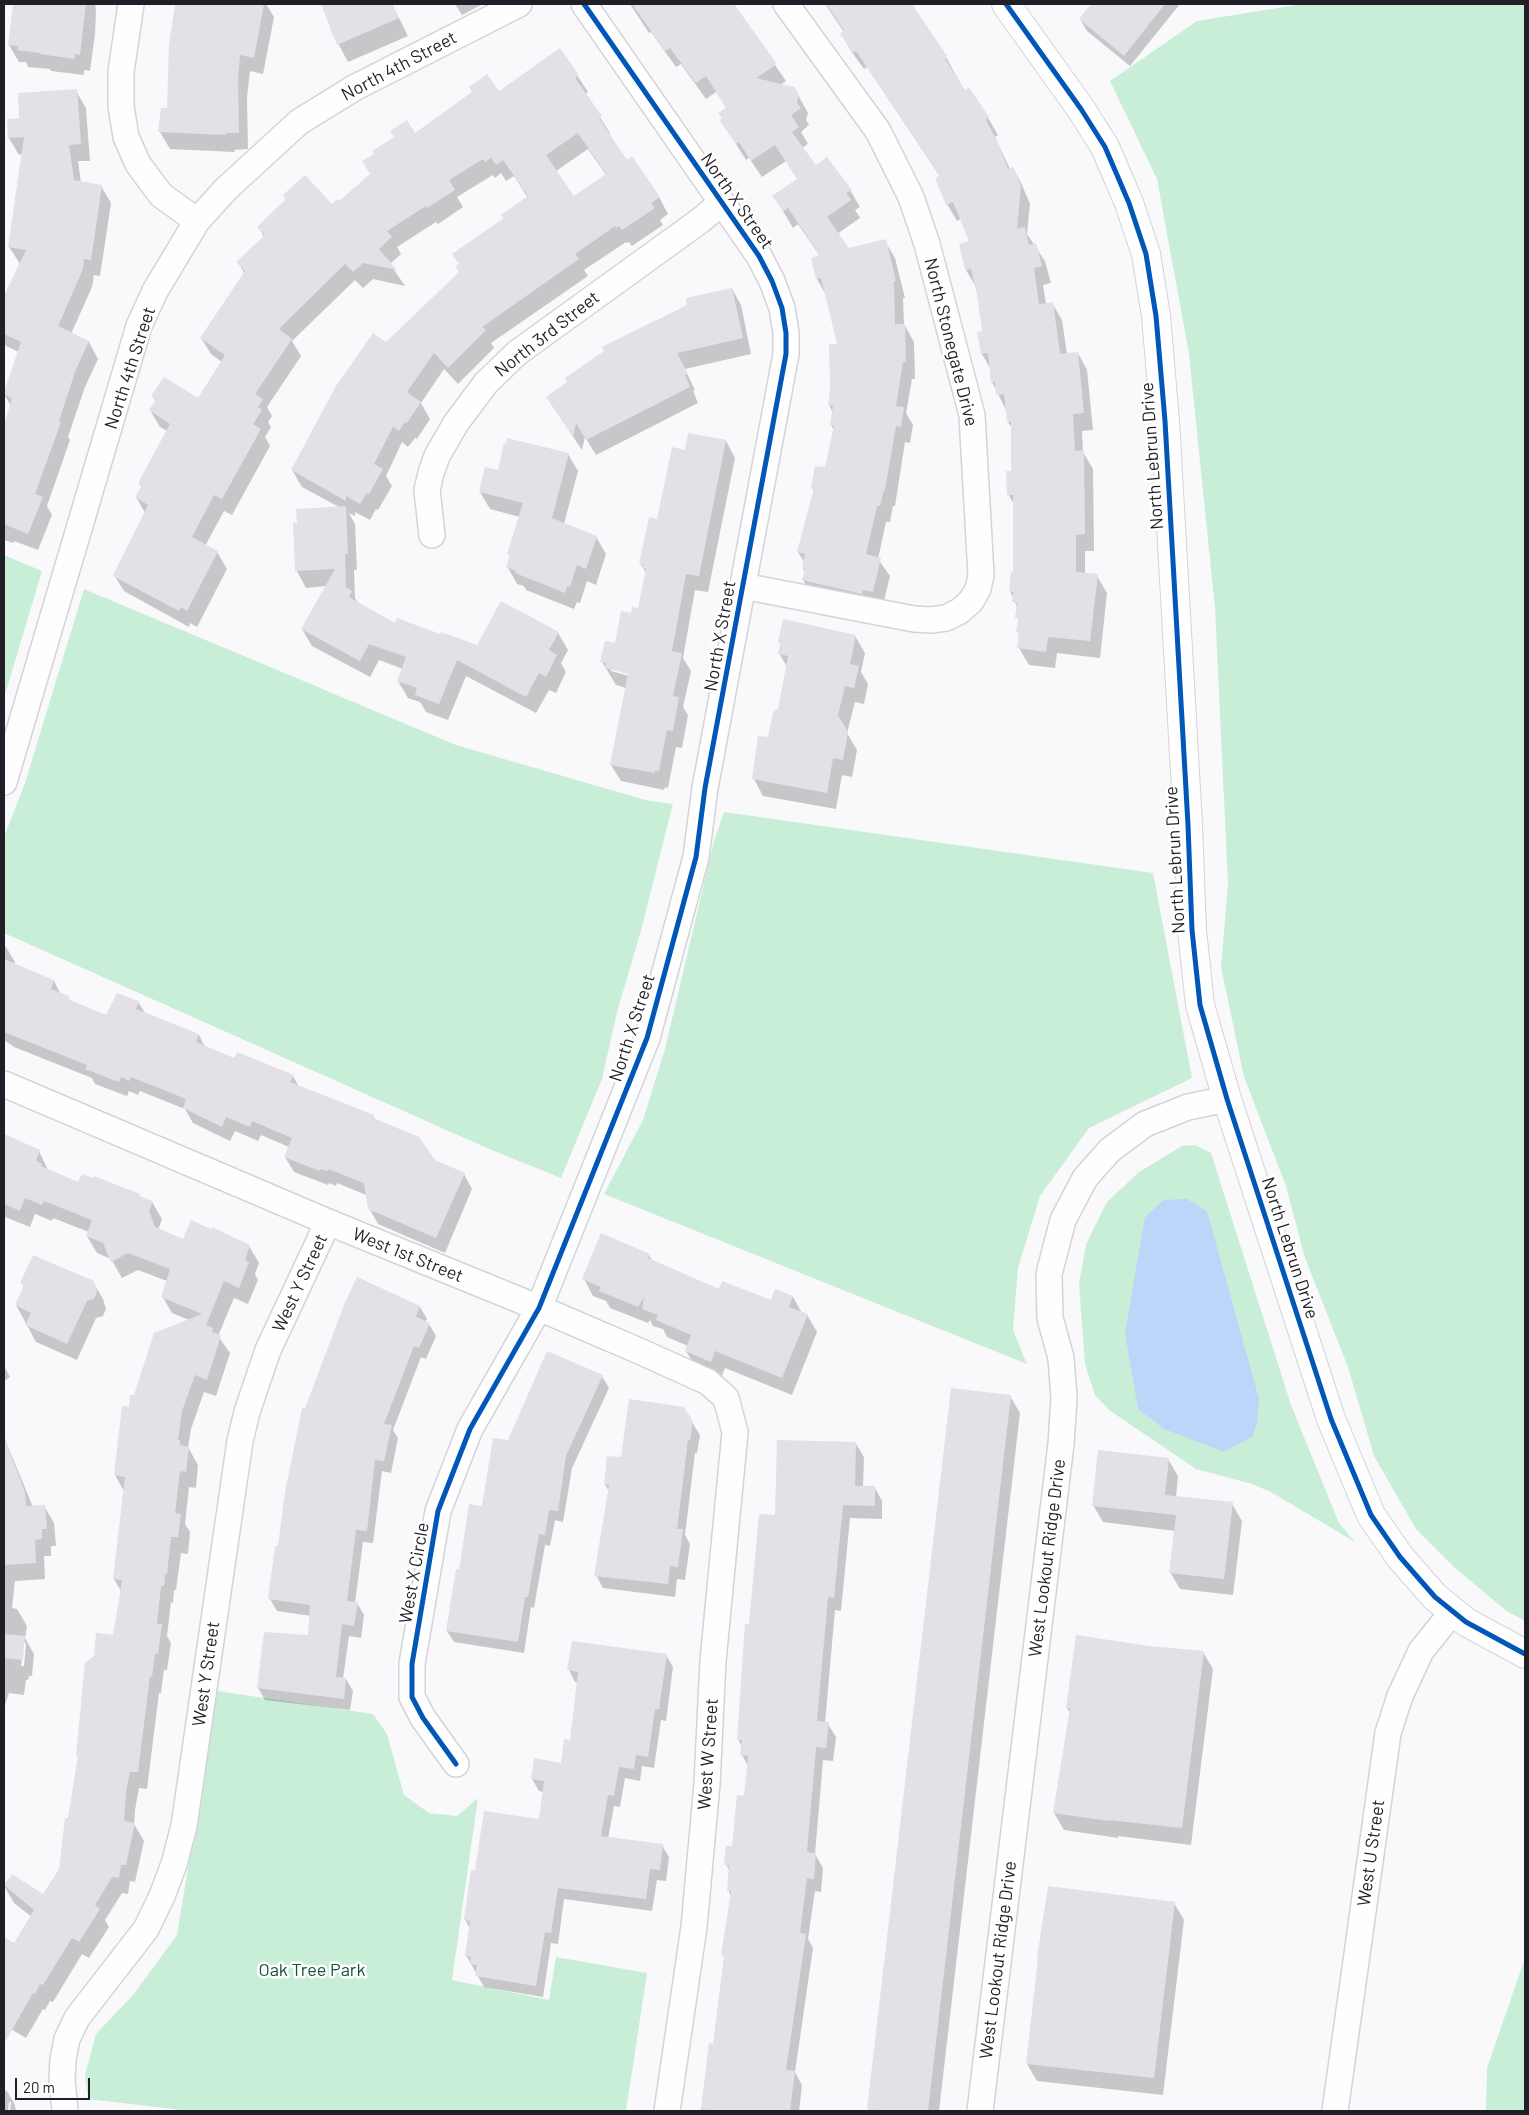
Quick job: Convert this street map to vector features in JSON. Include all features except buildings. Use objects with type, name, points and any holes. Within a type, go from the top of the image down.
[{"type":"street","points":[[130,4],[120,72],[121,106],[126,137],[138,164],[161,195],[197,222]]},
{"type":"street","name":"North 4th Street","points":[[4,782],[28,697],[99,467],[139,326],[155,291],[197,222],[232,182],[299,122],[354,88],[519,4]]},
{"type":"street","name":"North X Street","points":[[539,1308],[647,1038],[696,858],[706,788],[786,354],[786,333],[782,308],[759,256],[720,203],[584,4]]},
{"type":"street","name":"North Stonegate Drive","points":[[743,586],[914,619],[931,620],[946,618],[960,611],[971,601],[978,589],[981,575],[972,416],[929,254],[911,197],[878,131],[786,4]]},
{"type":"street","name":"North Lebrun Drive","points":[[1008,5],[1081,109],[1105,147],[1129,203],[1146,254],[1156,316],[1165,421],[1188,825],[1192,930],[1200,1005],[1227,1099],[1330,1419],[1371,1515],[1400,1557],[1436,1598],[1466,1622],[1525,1654]]},
{"type":"street","name":"North 3rd Street","points":[[432,534],[427,490],[437,456],[456,423],[486,383],[517,353],[701,220],[720,203]]},
{"type":"street","name":"West 1st Street","points":[[4,1084],[328,1222],[539,1308],[708,1382],[726,1398]]},
{"type":"street","name":"West Lookout Ridge Drive","points":[[980,2111],[1061,1444],[1064,1398],[1061,1358],[1050,1318],[1049,1274],[1062,1220],[1085,1178],[1110,1150],[1144,1124],[1188,1107],[1227,1099]]},
{"type":"street","name":"West Y Street","points":[[65,2111],[62,2080],[63,2059],[67,2039],[77,2018],[146,1929],[162,1896],[174,1864],[184,1826],[240,1442],[245,1419],[268,1350],[328,1222]]},
{"type":"street","name":"West X Circle","points":[[456,1764],[423,1718],[412,1697],[412,1664],[438,1511],[470,1429],[539,1308]]},
{"type":"street","name":"West W Street","points":[[667,2111],[694,1927],[707,1784],[713,1661],[735,1432],[726,1398]]},
{"type":"street","name":"West U Street","points":[[1335,2111],[1388,1733],[1400,1696],[1421,1652],[1453,1611]]},
{"type":"green space","points":[[1303,4],[1525,4],[1525,1621],[1505,1610],[1454,1567],[1416,1529],[1374,1456],[1348,1367],[1305,1258],[1286,1186],[1244,1077],[1221,967],[1228,884],[1215,608],[1189,354],[1157,179],[1110,81],[1197,21]]},
{"type":"green space","points":[[4,555],[42,571],[4,698]]},
{"type":"green space","points":[[84,589],[456,745],[649,801],[673,804],[640,934],[617,1012],[602,1079],[561,1178],[489,1149],[4,933],[4,837],[25,783]]},
{"type":"green space","points":[[724,812],[1153,873],[1192,1078],[1089,1128],[1040,1196],[1018,1268],[1013,1330],[1027,1364],[604,1194],[643,1120],[665,1049],[714,841]]},
{"type":"green space","points":[[1195,1145],[1211,1153],[1291,1405],[1339,1523],[1355,1542],[1271,1492],[1252,1484],[1196,1469],[1109,1410],[1095,1395],[1085,1364],[1079,1283],[1086,1244],[1107,1202],[1139,1172],[1182,1146]]},
{"type":"green space","name":"Oak Tree Park","points":[[217,1691],[373,1714],[387,1734],[404,1795],[429,1813],[457,1816],[478,1798],[452,1980],[549,2000],[556,1957],[647,1973],[626,2111],[190,2111],[88,2099],[85,2075],[96,2034],[133,1995],[177,1935]]},
{"type":"green space","points":[[1524,1961],[1525,2111],[1486,2111],[1487,2068]]},
{"type":"water","points":[[1187,1199],[1207,1211],[1259,1399],[1257,1422],[1253,1436],[1224,1452],[1164,1429],[1138,1409],[1125,1333],[1145,1217],[1164,1200]]},
{"type":"cycle path","points":[[456,1764],[423,1718],[412,1697],[412,1664],[438,1511],[470,1429],[539,1308],[647,1038],[696,857],[705,788],[786,354],[786,333],[782,308],[772,281],[759,256],[584,4]]},
{"type":"cycle path","points":[[1006,4],[1081,109],[1105,147],[1129,203],[1146,254],[1156,316],[1165,421],[1188,825],[1192,930],[1200,1005],[1227,1099],[1331,1419],[1371,1515],[1400,1557],[1435,1597],[1466,1622],[1525,1654]]}]
